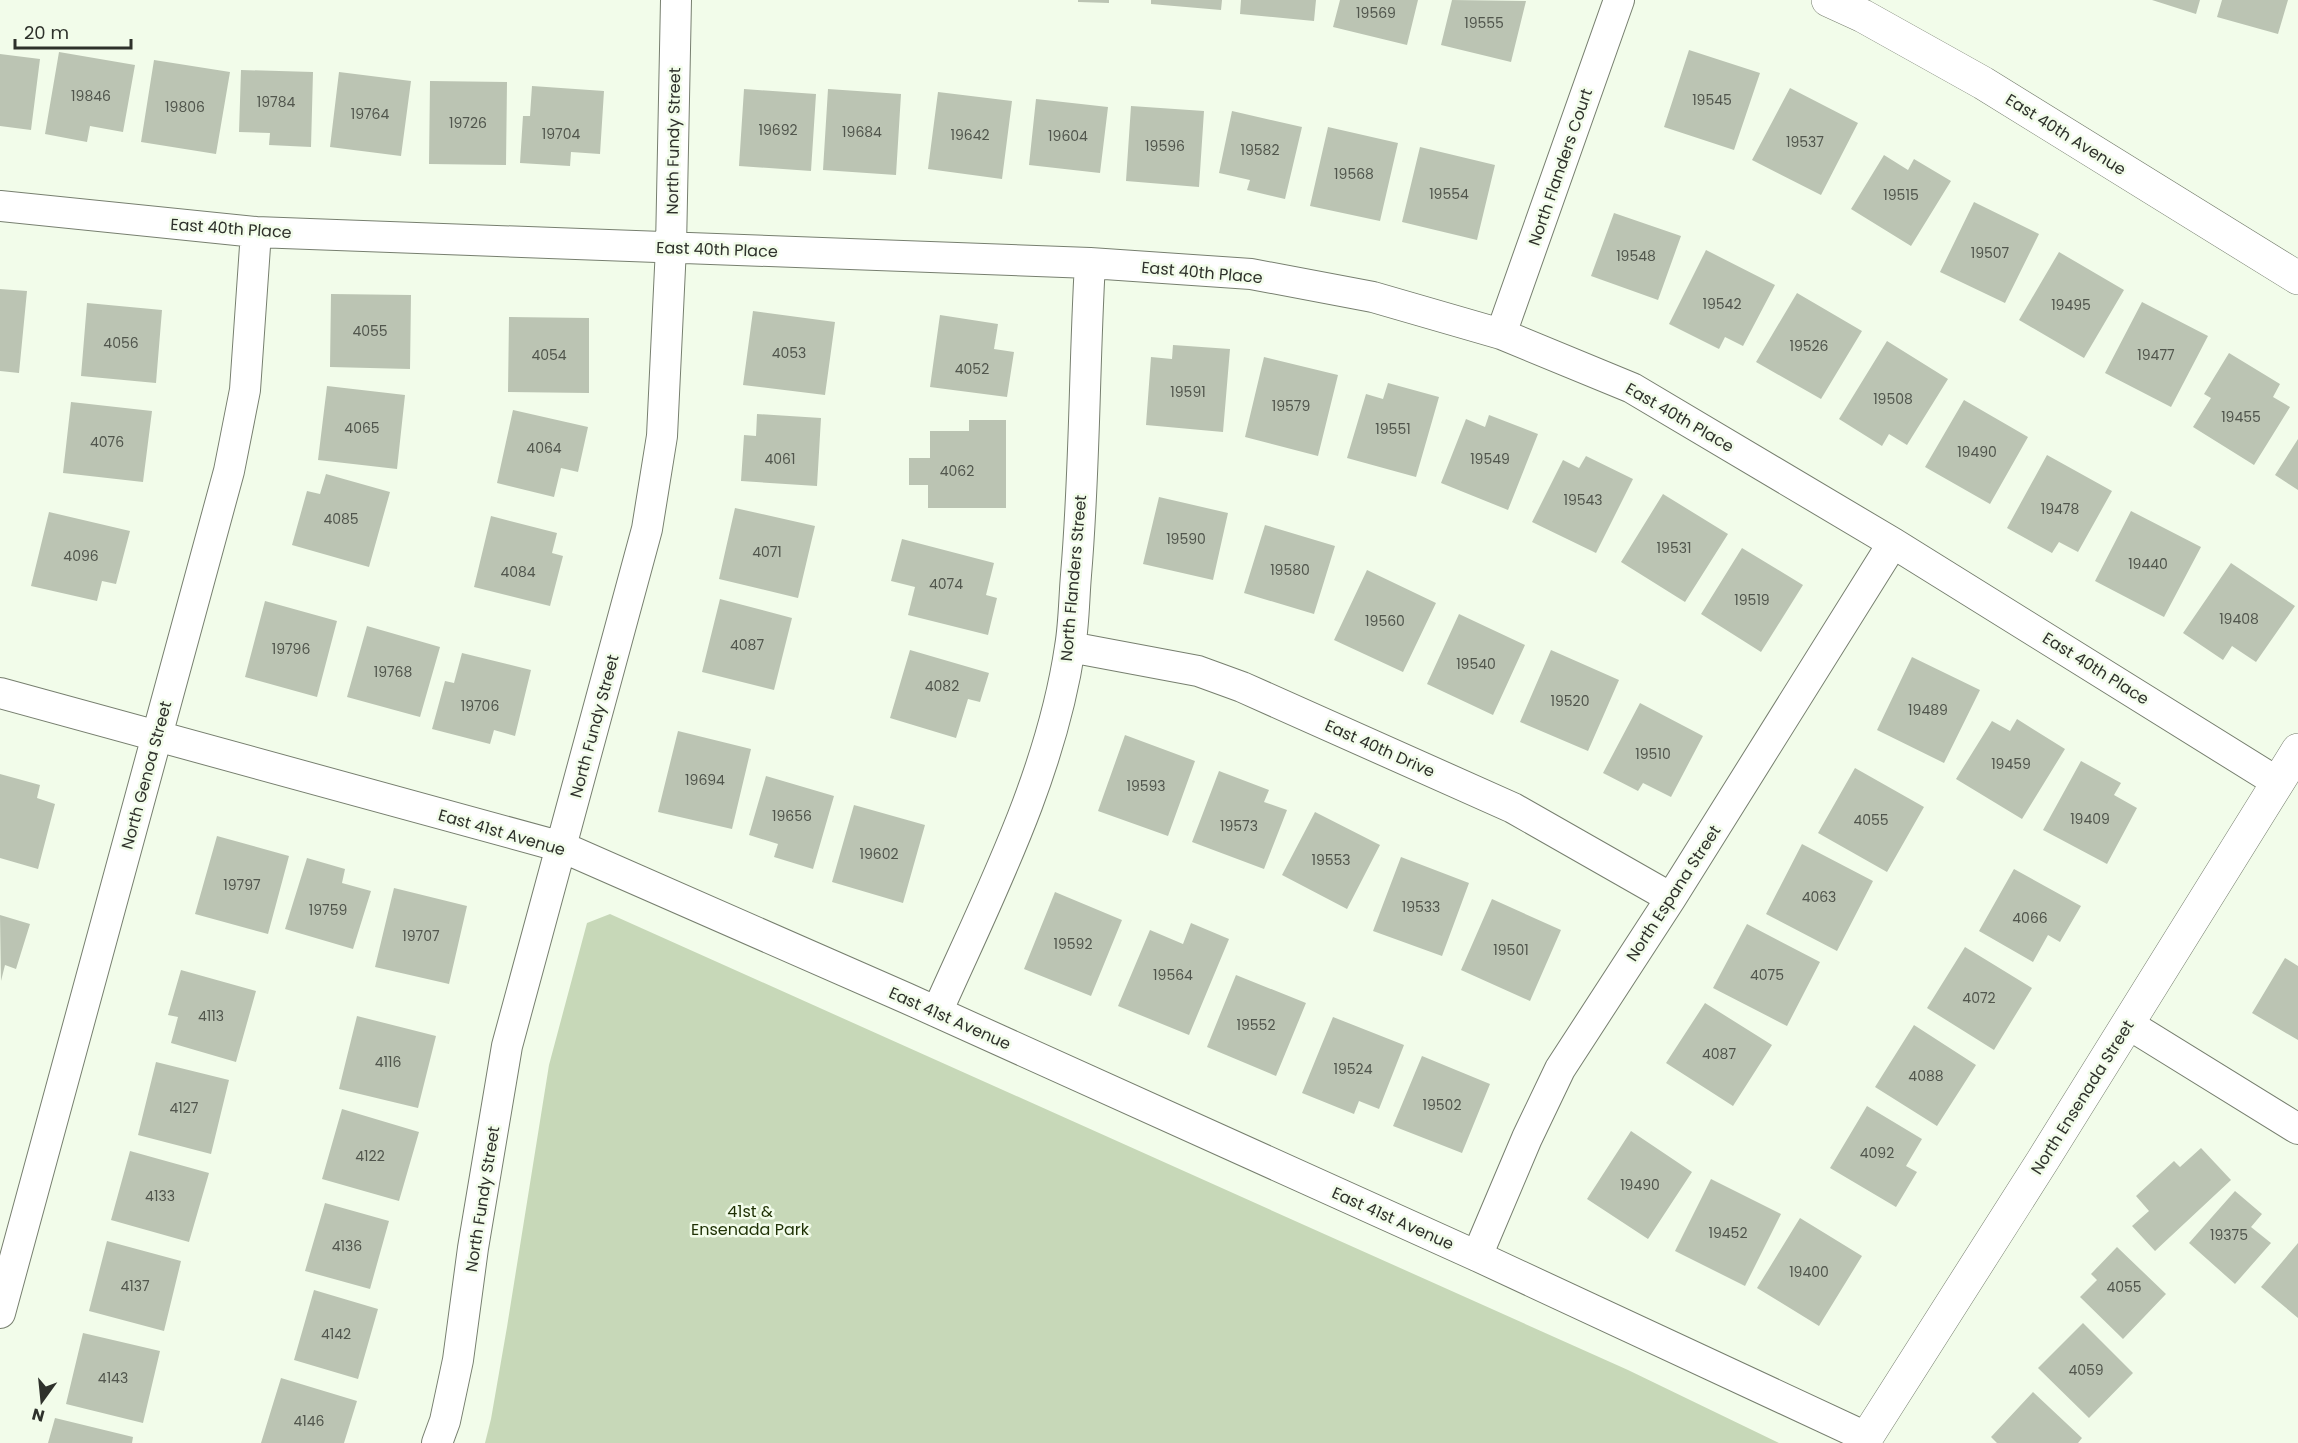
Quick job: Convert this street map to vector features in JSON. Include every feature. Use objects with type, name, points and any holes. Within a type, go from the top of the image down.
[{"type":"street","name":"North Fundy Street","points":[[437,1443],[445,1421],[458,1360],[473,1248],[507,1046],[647,529],[662,436],[671,247],[676,0]]},
{"type":"street","name":"North Flanders Court","points":[[1501,334],[1619,0]]},
{"type":"street","name":"East 40th Avenue","points":[[1828,0],[1863,16],[1983,83],[2298,278]]},
{"type":"street","name":"East 40th Place","points":[[0,206],[256,232],[1090,263],[1251,274],[1373,297],[1501,334],[1632,388],[1893,543],[2277,782]]},
{"type":"street","name":"North Genoa Street","points":[[0,1312],[229,471],[245,390],[256,232]]},
{"type":"street","name":"North Flanders Street","points":[[937,1012],[1024,813],[1056,716],[1070,647],[1080,533],[1090,263]]},
{"type":"street","name":"North Espana Street","points":[[1477,1256],[1527,1138],[1560,1069],[1671,898],[1893,543]]},
{"type":"street","name":"East 40th Drive","points":[[1070,647],[1198,671],[1242,687],[1513,808],[1671,898]]},
{"type":"street","name":"East 41st Avenue","points":[[0,693],[562,848],[937,1012],[1477,1256],[1864,1440]]},
{"type":"street","name":"North Ensenada Street","points":[[1864,1440],[2128,1024],[2298,750]]},
{"type":"street","points":[[2128,1024],[2298,1129]]},
{"type":"green space","name":"41st & Ensenada Park","points":[[610,914],[1628,1370],[1779,1443],[485,1443],[507,1327],[549,1065],[587,923]]},
{"type":"building","points":[[1078,0],[1109,0],[1109,3],[1078,2]]},
{"type":"building","points":[[1151,0],[1222,0],[1221,10],[1151,4]]},
{"type":"building","points":[[1241,0],[1316,0],[1314,21],[1240,14]]},
{"type":"building","points":[[1340,0],[1418,0],[1407,45],[1333,27]]},
{"type":"building","points":[[1452,0],[1526,1],[1511,62],[1441,45]]},
{"type":"building","points":[[2152,0],[2200,0],[2196,14]]},
{"type":"building","points":[[2222,0],[2288,0],[2278,34],[2217,17]]},
{"type":"building","points":[[1689,50],[1760,73],[1734,150],[1664,127]]},
{"type":"building","points":[[59,52],[135,65],[123,132],[90,126],[87,142],[45,134]]},
{"type":"building","points":[[0,54],[40,59],[31,130],[0,126]]},
{"type":"building","points":[[154,60],[230,72],[216,154],[141,142]]},
{"type":"building","points":[[241,70],[313,72],[311,147],[269,145],[270,133],[239,132]]},
{"type":"building","points":[[339,72],[411,81],[401,156],[330,147]]},
{"type":"building","points":[[430,81],[507,82],[506,165],[429,164]]},
{"type":"building","points":[[532,86],[604,91],[600,154],[571,152],[570,166],[520,163],[523,116],[530,116]]},
{"type":"building","points":[[1790,88],[1858,123],[1821,195],[1752,160]]},
{"type":"building","points":[[744,89],[816,94],[811,171],[739,166]]},
{"type":"building","points":[[828,89],[901,94],[896,175],[823,170]]},
{"type":"building","points":[[938,92],[1012,101],[1002,179],[928,169]]},
{"type":"building","points":[[1036,99],[1108,107],[1100,173],[1029,165]]},
{"type":"building","points":[[1131,106],[1204,111],[1199,187],[1126,181]]},
{"type":"building","points":[[1232,111],[1302,127],[1285,199],[1247,190],[1250,180],[1219,173]]},
{"type":"building","points":[[1328,127],[1398,143],[1380,221],[1310,206]]},
{"type":"building","points":[[1420,147],[1495,165],[1477,240],[1402,222]]},
{"type":"building","points":[[1884,155],[1908,170],[1914,159],[1951,181],[1911,246],[1851,209]]},
{"type":"building","points":[[1974,202],[2039,234],[2005,303],[1940,272]]},
{"type":"building","points":[[1614,213],[1681,236],[1658,300],[1591,276]]},
{"type":"building","points":[[1706,250],[1775,285],[1743,346],[1725,337],[1719,349],[1669,324]]},
{"type":"building","points":[[2059,252],[2124,290],[2084,358],[2019,320]]},
{"type":"building","points":[[0,289],[27,291],[19,373],[0,371]]},
{"type":"building","points":[[1797,293],[1862,331],[1821,399],[1756,362]]},
{"type":"building","points":[[331,294],[411,295],[410,369],[330,367]]},
{"type":"building","points":[[2142,302],[2208,336],[2171,407],[2105,373]]},
{"type":"building","points":[[87,303],[162,310],[156,383],[81,376]]},
{"type":"building","points":[[753,311],[835,322],[825,395],[743,385]]},
{"type":"building","points":[[940,315],[998,324],[994,349],[1014,352],[1007,397],[930,387]]},
{"type":"building","points":[[509,317],[589,318],[589,393],[508,392]]},
{"type":"building","points":[[1887,341],[1948,379],[1907,445],[1889,434],[1882,446],[1839,419]]},
{"type":"building","points":[[1173,345],[1230,349],[1223,432],[1146,425],[1151,357],[1172,359]]},
{"type":"building","points":[[2229,353],[2280,384],[2273,397],[2290,407],[2254,465],[2193,427],[2211,398],[2204,394]]},
{"type":"building","points":[[1264,357],[1338,375],[1318,456],[1245,437]]},
{"type":"building","points":[[1388,383],[1439,397],[1416,477],[1347,458],[1366,394],[1383,399]]},
{"type":"building","points":[[327,386],[405,395],[397,469],[318,460]]},
{"type":"building","points":[[1964,400],[2028,437],[1990,504],[1925,467]]},
{"type":"building","points":[[71,402],[152,411],[143,482],[63,473]]},
{"type":"building","points":[[513,410],[588,427],[578,472],[561,468],[554,497],[497,483]]},
{"type":"building","points":[[757,414],[821,418],[817,486],[741,481],[744,435],[756,436]]},
{"type":"building","points":[[1489,415],[1538,434],[1508,510],[1441,483],[1466,419],[1485,427]]},
{"type":"building","points":[[969,420],[1006,420],[1006,508],[928,508],[928,485],[909,485],[909,458],[930,458],[930,431],[969,431]]},
{"type":"building","points":[[2298,439],[2298,490],[2275,475]]},
{"type":"building","points":[[2047,455],[2112,491],[2078,552],[2059,542],[2052,553],[2007,528]]},
{"type":"building","points":[[1586,456],[1633,479],[1596,553],[1532,522],[1563,460],[1579,468]]},
{"type":"building","points":[[326,474],[390,492],[369,567],[292,545],[307,491],[320,494]]},
{"type":"building","points":[[1663,494],[1728,534],[1685,602],[1621,562]]},
{"type":"building","points":[[1159,497],[1228,513],[1213,580],[1143,564]]},
{"type":"building","points":[[735,508],[815,526],[798,598],[719,579]]},
{"type":"building","points":[[2131,511],[2201,547],[2164,617],[2095,581]]},
{"type":"building","points":[[49,512],[130,531],[116,584],[102,581],[97,601],[31,586]]},
{"type":"building","points":[[491,516],[557,533],[552,553],[563,556],[550,606],[474,587]]},
{"type":"building","points":[[1265,525],[1335,546],[1314,614],[1244,593]]},
{"type":"building","points":[[902,539],[994,563],[986,595],[997,598],[988,635],[908,615],[915,587],[891,581]]},
{"type":"building","points":[[1742,548],[1803,585],[1761,652],[1701,614]]},
{"type":"building","points":[[2231,563],[2295,606],[2256,662],[2232,646],[2223,660],[2183,633]]},
{"type":"building","points":[[1367,570],[1436,603],[1403,672],[1334,640]]},
{"type":"building","points":[[720,599],[792,618],[774,690],[702,672]]},
{"type":"building","points":[[265,601],[337,621],[317,697],[245,677]]},
{"type":"building","points":[[1459,614],[1525,645],[1493,715],[1427,684]]},
{"type":"building","points":[[367,626],[440,647],[420,717],[347,697]]},
{"type":"building","points":[[910,650],[989,673],[980,702],[968,699],[956,738],[890,718]]},
{"type":"building","points":[[1551,650],[1619,680],[1588,751],[1520,722]]},
{"type":"building","points":[[462,653],[531,670],[515,736],[494,730],[490,744],[432,729],[445,681],[454,683]]},
{"type":"building","points":[[1912,657],[1980,690],[1944,763],[1877,730]]},
{"type":"building","points":[[1640,703],[1703,736],[1671,797],[1643,783],[1638,791],[1603,773]]},
{"type":"building","points":[[2017,719],[2065,749],[2022,819],[1956,779],[1992,721],[2010,731]]},
{"type":"building","points":[[678,731],[751,749],[732,829],[658,812]]},
{"type":"building","points":[[1125,735],[1195,761],[1168,836],[1098,811]]},
{"type":"building","points":[[2081,761],[2121,783],[2114,795],[2137,808],[2107,864],[2043,830]]},
{"type":"building","points":[[1855,768],[1924,807],[1887,872],[1818,833]]},
{"type":"building","points":[[1219,771],[1269,790],[1264,802],[1287,810],[1264,869],[1192,842]]},
{"type":"building","points":[[0,774],[40,785],[37,798],[55,804],[38,869],[0,858]]},
{"type":"building","points":[[766,776],[834,796],[813,869],[774,857],[778,844],[749,835]]},
{"type":"building","points":[[854,805],[925,825],[903,903],[832,882]]},
{"type":"building","points":[[1315,812],[1380,845],[1347,909],[1282,875]]},
{"type":"building","points":[[217,836],[289,856],[268,934],[195,914]]},
{"type":"building","points":[[1802,844],[1873,881],[1837,951],[1766,914]]},
{"type":"building","points":[[1401,857],[1469,883],[1442,956],[1373,931]]},
{"type":"building","points":[[307,858],[345,869],[342,883],[371,891],[353,949],[285,929]]},
{"type":"building","points":[[2014,869],[2081,906],[2060,942],[2048,935],[2033,962],[1979,931]]},
{"type":"building","points":[[394,888],[467,906],[449,984],[375,967]]},
{"type":"building","points":[[1055,892],[1122,920],[1091,996],[1024,969]]},
{"type":"building","points":[[1492,899],[1561,930],[1530,1001],[1461,970]]},
{"type":"building","points":[[0,915],[30,924],[16,969],[5,965],[1,981]]},
{"type":"building","points":[[1191,923],[1229,939],[1189,1035],[1118,1006],[1150,930],[1183,944]]},
{"type":"building","points":[[1747,924],[1820,962],[1787,1026],[1713,988]]},
{"type":"building","points":[[1965,947],[2032,988],[1994,1050],[1927,1008]]},
{"type":"building","points":[[2285,958],[2298,966],[2298,1040],[2252,1013]]},
{"type":"building","points":[[181,970],[256,991],[236,1062],[171,1043],[178,1017],[168,1015]]},
{"type":"building","points":[[1236,975],[1306,1003],[1276,1076],[1207,1047]]},
{"type":"building","points":[[1705,1003],[1772,1045],[1733,1106],[1666,1063]]},
{"type":"building","points":[[357,1016],[436,1036],[418,1108],[339,1089]]},
{"type":"building","points":[[1333,1017],[1404,1045],[1379,1109],[1359,1101],[1354,1114],[1302,1093]]},
{"type":"building","points":[[1914,1025],[1976,1065],[1937,1126],[1875,1087]]},
{"type":"building","points":[[1422,1056],[1490,1084],[1462,1153],[1393,1126]]},
{"type":"building","points":[[156,1062],[229,1080],[211,1154],[138,1135]]},
{"type":"building","points":[[1867,1106],[1922,1139],[1906,1166],[1917,1172],[1896,1207],[1830,1168]]},
{"type":"building","points":[[342,1109],[419,1132],[399,1201],[322,1179]]},
{"type":"building","points":[[1631,1131],[1692,1172],[1648,1239],[1587,1199]]},
{"type":"building","points":[[2201,1148],[2231,1180],[2155,1251],[2132,1226],[2149,1211],[2136,1196],[2174,1161],[2180,1167]]},
{"type":"building","points":[[130,1151],[209,1173],[189,1242],[111,1220]]},
{"type":"building","points":[[1711,1179],[1781,1214],[1745,1286],[1675,1251]]},
{"type":"building","points":[[2235,1191],[2262,1214],[2251,1227],[2271,1243],[2235,1284],[2189,1243]]},
{"type":"building","points":[[325,1203],[389,1221],[370,1289],[305,1271]]},
{"type":"building","points":[[1800,1218],[1862,1256],[1819,1326],[1757,1288]]},
{"type":"building","points":[[107,1241],[181,1261],[164,1331],[89,1311]]},
{"type":"building","points":[[2298,1243],[2298,1318],[2261,1287]]},
{"type":"building","points":[[2117,1247],[2166,1294],[2123,1339],[2080,1297],[2097,1280],[2091,1274]]},
{"type":"building","points":[[314,1290],[378,1309],[358,1379],[294,1360]]},
{"type":"building","points":[[2083,1323],[2133,1373],[2089,1418],[2038,1368]]},
{"type":"building","points":[[83,1333],[160,1351],[143,1423],[66,1404]]},
{"type":"building","points":[[281,1378],[357,1401],[344,1443],[261,1443]]},
{"type":"building","points":[[2033,1392],[2082,1438],[2078,1443],[1997,1443],[1991,1437]]},
{"type":"building","points":[[55,1418],[133,1437],[132,1443],[48,1443]]}]
